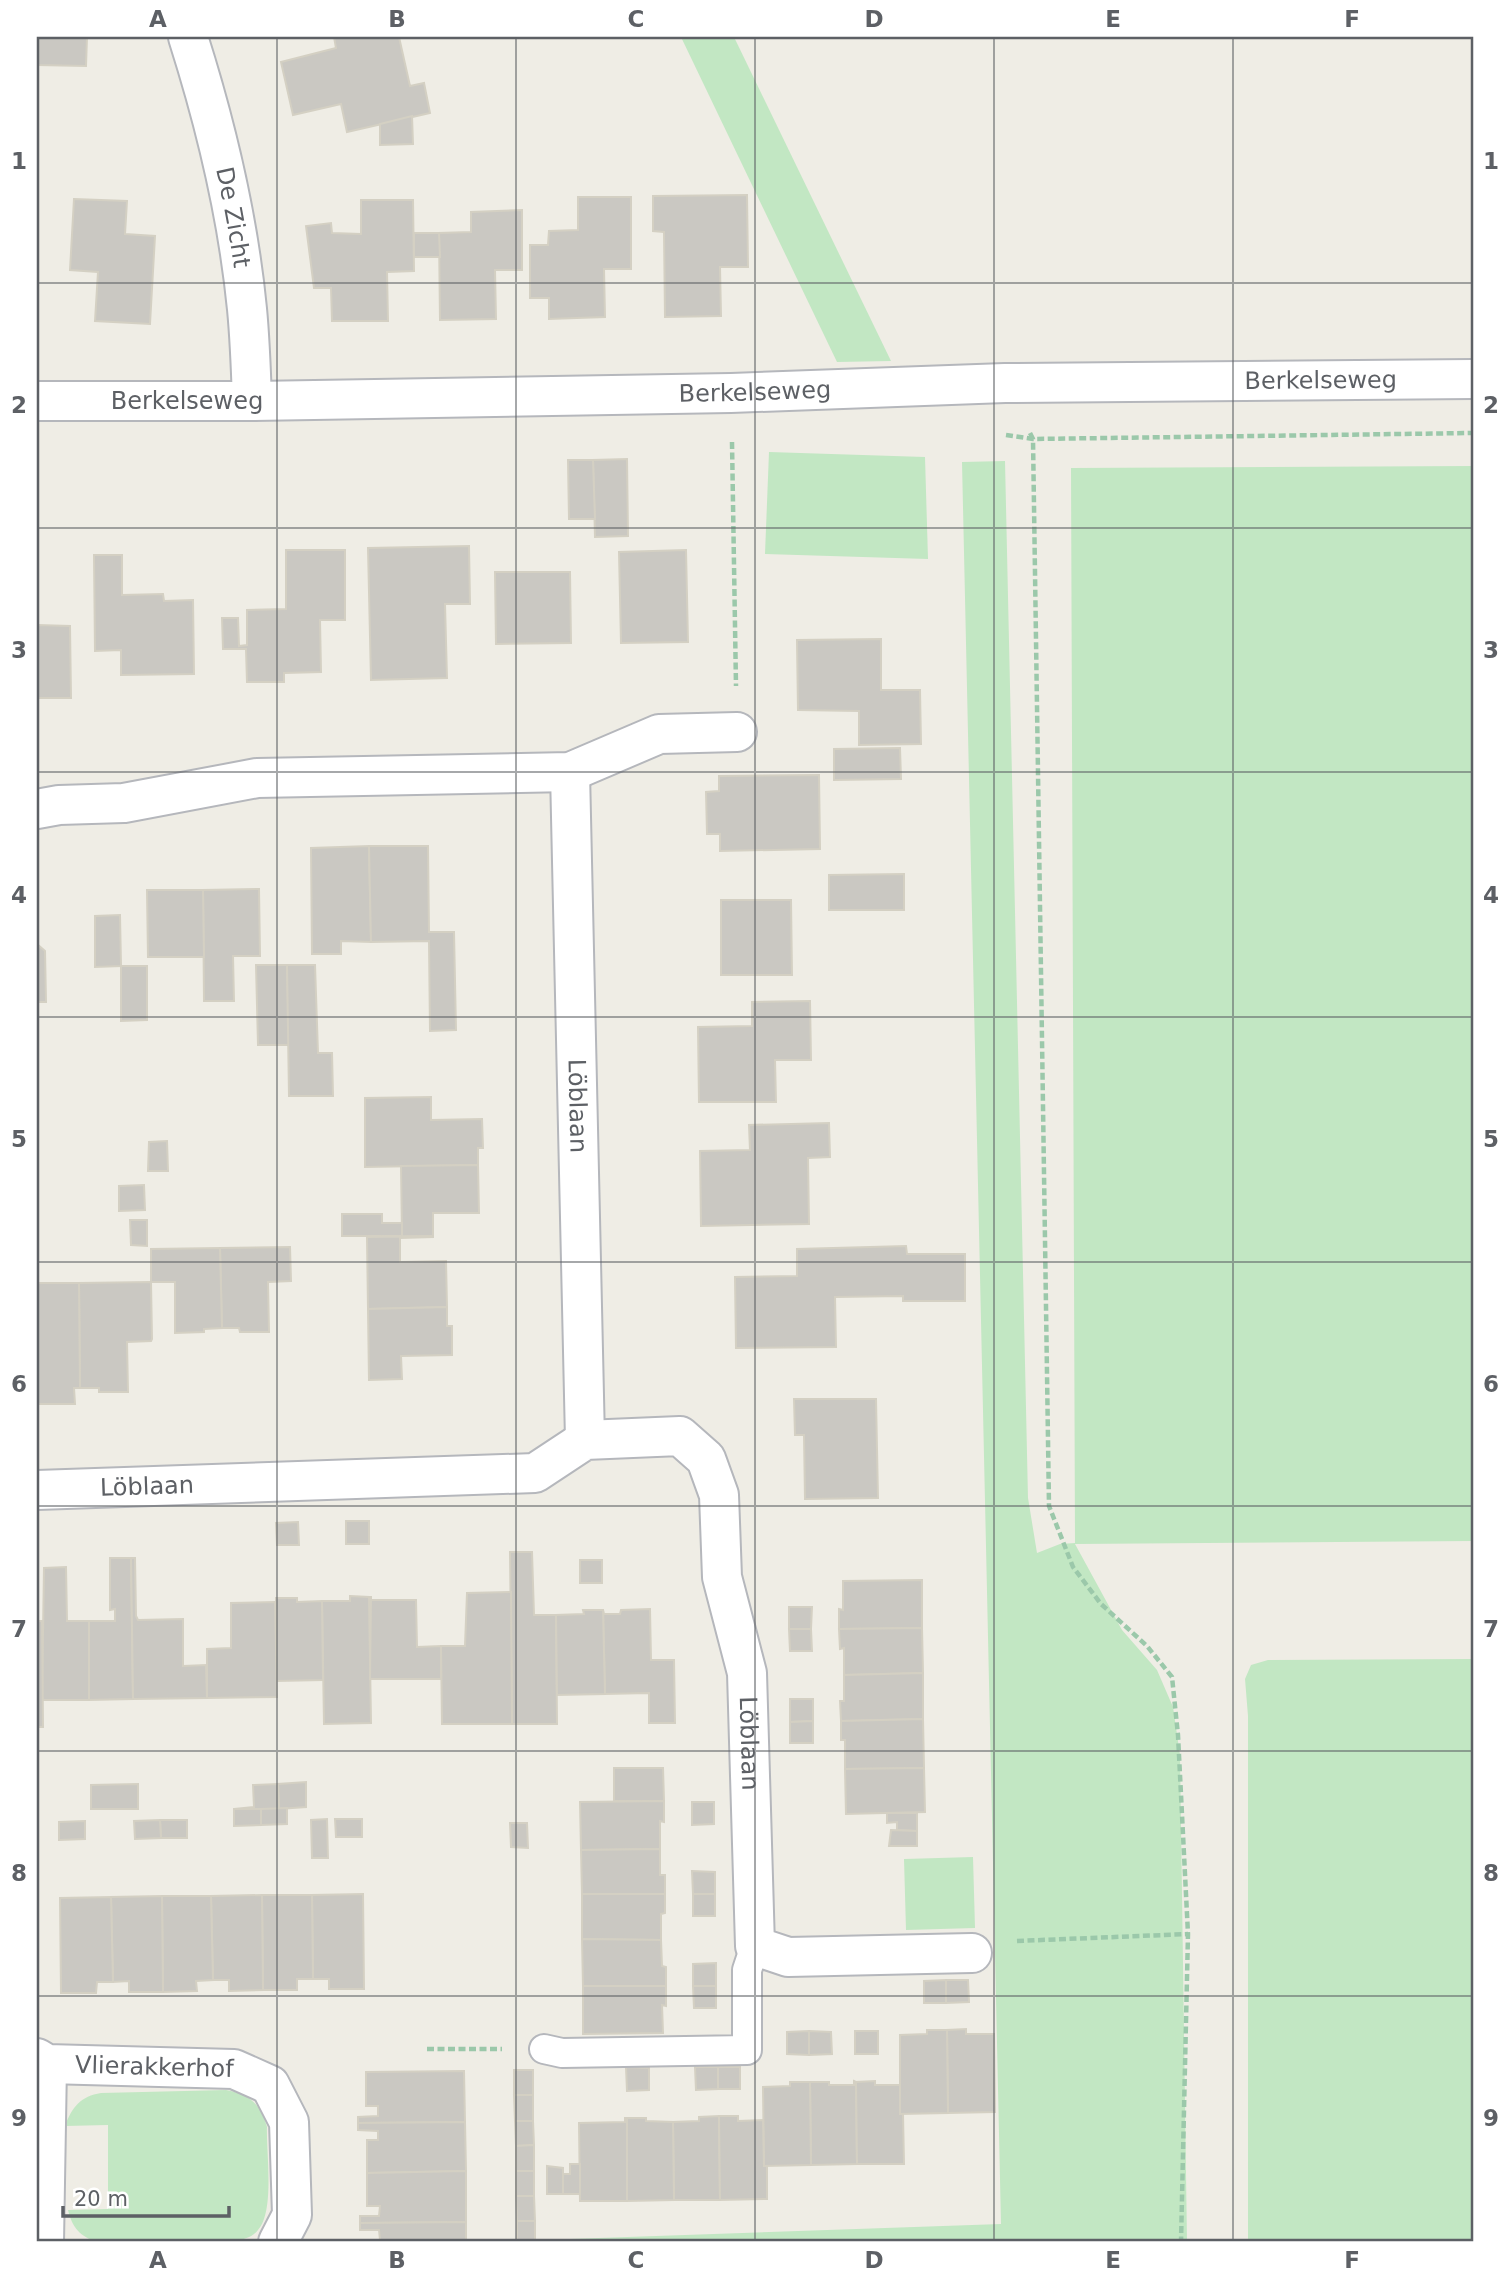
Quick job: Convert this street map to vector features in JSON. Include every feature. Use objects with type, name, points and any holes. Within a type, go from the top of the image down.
[{"type":"street","name":"De Zicht","points":[[188,37],[206,93],[227,179],[247,308],[252,401]]},
{"type":"street","name":"Berkelseweg","points":[[37,401],[252,401],[732,393],[1005,383],[1473,379]]},
{"type":"street","points":[[37,809],[59,805],[124,803],[257,778],[570,772],[659,734],[737,732]]},
{"type":"street","name":"Löblaan","points":[[570,772],[585,1440]]},
{"type":"street","name":"Löblaan","points":[[37,1490],[535,1473],[585,1440],[680,1436],[706,1459],[719,1495],[722,1577],[747,1673],[755,1946]]},
{"type":"street","points":[[755,1946],[788,1957],[972,1953]]},
{"type":"street","name":"Vlierakkerhof","points":[[44,2242],[42,2061],[234,2069],[270,2085],[289,2122],[292,2215],[278,2242]]},
{"type":"lane","points":[[544,2049],[562,2053],[747,2050],[747,1970],[755,1946]]},
{"type":"path","points":[[732,393],[737,732]]},
{"type":"path","points":[[1181,2242],[1188,1934],[1178,1735],[1172,1677],[1147,1646],[1101,1604],[1073,1567],[1049,1506],[1033,439],[1473,433]]},
{"type":"path","points":[[972,1953],[992,1942],[1188,1934]]},
{"type":"path","points":[[427,2049],[544,2049]]},
{"type":"green space","points":[[681,37],[734,37],[891,361],[837,362]]},
{"type":"green space","points":[[769,452],[925,457],[928,559],[765,554]]},
{"type":"green space","points":[[1005,461],[1028,1498],[1037,1553],[1060,1544],[1075,1543],[1071,468],[1473,466],[1473,1541],[1075,1544],[1122,1630],[1157,1670],[1173,1707],[1180,1755],[1187,2242],[541,2242],[1001,2224],[962,462]]},
{"type":"green space","points":[[1473,1659],[1473,2242],[1248,2242],[1248,1716],[1245,1679],[1251,1665],[1268,1660]]},
{"type":"green space","points":[[973,1857],[975,1928],[906,1930],[904,1859]]},
{"type":"green space","points":[[226,2090],[253,2101],[267,2127],[268,2196],[263,2221],[256,2233],[234,2242],[98,2242],[78,2230],[68,2210],[108,2209],[108,2125],[65,2126],[78,2104],[101,2093]]},
{"type":"building","points":[[37,37],[87,37],[86,66],[37,65]]},
{"type":"building","points":[[334,37],[399,37],[410,86],[424,83],[430,113],[347,132],[341,104],[293,115],[281,62],[336,48]]},
{"type":"building","points":[[412,116],[413,144],[380,145],[380,124]]},
{"type":"building","points":[[747,195],[748,267],[720,267],[721,316],[665,317],[664,232],[653,231],[653,196]]},
{"type":"building","points":[[578,197],[631,197],[631,269],[604,269],[605,317],[549,319],[549,298],[530,298],[530,245],[548,245],[549,231],[578,230]]},
{"type":"building","points":[[74,199],[127,201],[125,234],[155,236],[150,324],[95,321],[98,272],[70,270]]},
{"type":"building","points":[[361,200],[413,200],[414,271],[387,272],[388,321],[332,321],[331,288],[314,288],[306,226],[331,223],[332,233],[361,234]]},
{"type":"building","points":[[522,210],[522,270],[495,270],[496,319],[440,320],[439,233],[471,232],[471,212]]},
{"type":"building","points":[[414,233],[439,233],[440,257],[414,257]]},
{"type":"building","points":[[627,459],[628,536],[595,537],[593,460]]},
{"type":"building","points":[[568,460],[593,460],[595,519],[569,519]]},
{"type":"building","points":[[469,546],[470,604],[445,604],[447,678],[371,680],[368,548]]},
{"type":"building","points":[[286,550],[345,550],[345,620],[320,620],[321,672],[284,673],[284,682],[247,682],[246,649],[223,649],[222,618],[238,618],[239,646],[247,645],[247,610],[286,609]]},
{"type":"building","points":[[686,550],[688,642],[621,643],[619,552]]},
{"type":"building","points":[[94,555],[122,555],[122,595],[163,594],[164,601],[193,600],[194,674],[121,675],[121,650],[95,651]]},
{"type":"building","points":[[495,572],[570,572],[571,643],[496,644]]},
{"type":"building","points":[[37,625],[70,626],[71,698],[37,698]]},
{"type":"building","points":[[881,639],[881,690],[920,690],[921,744],[859,745],[859,711],[798,710],[797,640]]},
{"type":"building","points":[[900,748],[901,779],[834,780],[834,749]]},
{"type":"building","points":[[819,775],[820,849],[720,851],[720,834],[707,834],[706,792],[719,791],[719,776]]},
{"type":"building","points":[[369,846],[371,942],[341,941],[341,954],[312,954],[311,848]]},
{"type":"building","points":[[369,846],[428,846],[429,932],[454,932],[456,1030],[430,1031],[429,941],[371,942]]},
{"type":"building","points":[[904,874],[904,910],[829,910],[829,875]]},
{"type":"building","points":[[259,889],[260,956],[233,956],[234,1001],[204,1001],[203,890]]},
{"type":"building","points":[[147,890],[203,890],[204,957],[148,957]]},
{"type":"building","points":[[721,900],[791,900],[792,975],[721,975]]},
{"type":"building","points":[[120,915],[121,966],[95,967],[95,916]]},
{"type":"building","points":[[37,944],[45,951],[46,1002],[37,1002]]},
{"type":"building","points":[[256,965],[287,965],[289,1045],[258,1045]]},
{"type":"building","points":[[287,965],[315,965],[318,1053],[332,1053],[333,1096],[289,1096]]},
{"type":"building","points":[[121,966],[147,966],[147,1020],[121,1021]]},
{"type":"building","points":[[810,1001],[811,1060],[775,1060],[776,1102],[699,1102],[698,1027],[752,1026],[752,1002]]},
{"type":"building","points":[[431,1097],[431,1120],[482,1119],[483,1148],[478,1148],[478,1165],[365,1167],[365,1098]]},
{"type":"building","points":[[829,1123],[830,1157],[808,1158],[809,1224],[701,1226],[700,1151],[750,1150],[749,1125]]},
{"type":"building","points":[[167,1141],[168,1171],[148,1171],[149,1142]]},
{"type":"building","points":[[478,1165],[479,1213],[433,1213],[433,1236],[367,1237],[402,1236],[401,1166]]},
{"type":"building","points":[[144,1185],[145,1210],[119,1211],[119,1186]]},
{"type":"building","points":[[342,1214],[382,1214],[382,1223],[402,1223],[402,1236],[342,1236]]},
{"type":"building","points":[[130,1220],[147,1220],[147,1246],[131,1245]]},
{"type":"building","points":[[433,1236],[400,1238],[400,1262],[446,1261],[447,1307],[368,1309],[367,1237]]},
{"type":"building","points":[[906,1246],[907,1254],[965,1254],[965,1301],[903,1301],[903,1296],[835,1297],[836,1347],[736,1348],[735,1277],[797,1276],[797,1249]]},
{"type":"building","points":[[290,1247],[291,1281],[268,1282],[269,1332],[240,1332],[239,1328],[222,1328],[220,1248]]},
{"type":"building","points":[[220,1248],[222,1328],[175,1333],[175,1282],[151,1282],[151,1249]]},
{"type":"building","points":[[151,1282],[152,1339],[127,1342],[128,1392],[99,1392],[99,1388],[80,1388],[79,1283]]},
{"type":"building","points":[[37,1283],[79,1283],[80,1388],[74,1388],[75,1404],[37,1404]]},
{"type":"building","points":[[447,1307],[447,1326],[452,1326],[452,1355],[401,1356],[402,1379],[369,1380],[368,1309]]},
{"type":"building","points":[[794,1399],[876,1399],[878,1498],[805,1499],[804,1435],[795,1435]]},
{"type":"building","points":[[346,1521],[369,1521],[369,1544],[346,1544]]},
{"type":"building","points":[[298,1522],[299,1545],[277,1545],[276,1523]]},
{"type":"building","points":[[510,1552],[532,1552],[534,1615],[556,1615],[557,1724],[512,1724]]},
{"type":"building","points":[[110,1558],[131,1558],[133,1699],[89,1700],[89,1621],[115,1621],[115,1609],[110,1610]]},
{"type":"building","points":[[131,1558],[135,1558],[138,1620],[183,1619],[183,1666],[206,1665],[207,1698],[133,1699]]},
{"type":"building","points":[[580,1560],[602,1560],[602,1583],[580,1583]]},
{"type":"building","points":[[66,1567],[67,1621],[89,1621],[89,1700],[42,1700],[44,1568]]},
{"type":"building","points":[[922,1580],[922,1628],[839,1629],[839,1609],[843,1610],[843,1581]]},
{"type":"building","points":[[511,1592],[512,1724],[442,1724],[441,1646],[465,1646],[467,1593]]},
{"type":"building","points":[[350,1596],[369,1597],[371,1723],[324,1724],[322,1601],[350,1601]]},
{"type":"building","points":[[371,1596],[371,1600],[416,1600],[417,1647],[441,1646],[441,1679],[370,1679]]},
{"type":"building","points":[[276,1598],[297,1598],[297,1602],[322,1601],[323,1680],[276,1681]]},
{"type":"building","points":[[275,1602],[277,1697],[207,1698],[207,1649],[231,1648],[231,1603]]},
{"type":"building","points":[[789,1607],[812,1607],[811,1629],[789,1629]]},
{"type":"building","points":[[650,1609],[651,1660],[674,1660],[675,1723],[649,1723],[649,1693],[605,1694],[603,1610],[604,1614],[620,1614],[621,1610]]},
{"type":"building","points":[[583,1610],[603,1610],[605,1694],[557,1695],[556,1615],[584,1614]]},
{"type":"building","points":[[37,1621],[42,1621],[43,1727],[37,1727]]},
{"type":"building","points":[[922,1628],[923,1673],[844,1675],[844,1648],[840,1649],[839,1629]]},
{"type":"building","points":[[789,1629],[811,1629],[812,1651],[790,1651]]},
{"type":"building","points":[[923,1673],[923,1719],[841,1721],[840,1701],[844,1701],[844,1675]]},
{"type":"building","points":[[790,1699],[813,1699],[813,1721],[790,1722]]},
{"type":"building","points":[[923,1719],[924,1768],[845,1769],[845,1740],[841,1740],[841,1721]]},
{"type":"building","points":[[813,1721],[813,1743],[790,1743],[790,1722]]},
{"type":"building","points":[[614,1768],[663,1768],[664,1801],[614,1801]]},
{"type":"building","points":[[924,1768],[925,1812],[846,1814],[845,1769]]},
{"type":"building","points":[[306,1782],[306,1807],[279,1809],[278,1784]]},
{"type":"building","points":[[138,1784],[138,1809],[91,1809],[91,1785]]},
{"type":"building","points":[[278,1784],[279,1809],[234,1809],[254,1807],[253,1785]]},
{"type":"building","points":[[664,1801],[664,1822],[660,1821],[660,1849],[581,1850],[580,1802]]},
{"type":"building","points":[[692,1802],[714,1802],[714,1824],[692,1825]]},
{"type":"building","points":[[287,1808],[287,1824],[261,1825],[261,1809]]},
{"type":"building","points":[[234,1809],[261,1809],[261,1825],[234,1826]]},
{"type":"building","points":[[887,1813],[917,1813],[917,1831],[897,1830],[897,1822],[887,1823]]},
{"type":"building","points":[[327,1819],[328,1858],[312,1858],[311,1820]]},
{"type":"building","points":[[335,1819],[362,1819],[362,1837],[336,1837]]},
{"type":"building","points":[[160,1820],[187,1820],[187,1838],[161,1838]]},
{"type":"building","points":[[160,1820],[161,1838],[135,1839],[134,1821]]},
{"type":"building","points":[[85,1821],[85,1839],[59,1840],[59,1822]]},
{"type":"building","points":[[510,1823],[527,1823],[528,1848],[511,1847]]},
{"type":"building","points":[[891,1830],[917,1831],[917,1846],[889,1846]]},
{"type":"building","points":[[660,1849],[660,1875],[665,1875],[665,1894],[582,1894],[581,1850]]},
{"type":"building","points":[[692,1871],[715,1872],[715,1894],[693,1894]]},
{"type":"building","points":[[363,1894],[364,1989],[329,1989],[329,1979],[313,1979],[312,1895]]},
{"type":"building","points":[[582,1894],[665,1894],[665,1913],[661,1914],[661,1940],[582,1939]]},
{"type":"building","points":[[693,1894],[715,1894],[715,1916],[693,1916]]},
{"type":"building","points":[[262,1895],[312,1895],[313,1979],[297,1979],[297,1990],[263,1990]]},
{"type":"building","points":[[262,1895],[263,1990],[229,1991],[229,1980],[213,1980],[211,1896]]},
{"type":"building","points":[[162,1896],[211,1896],[213,1980],[196,1981],[197,1991],[163,1992]]},
{"type":"building","points":[[162,1896],[163,1992],[129,1992],[129,1981],[113,1982],[111,1897]]},
{"type":"building","points":[[111,1897],[113,1982],[97,1982],[96,1993],[61,1993],[60,1898]]},
{"type":"building","points":[[582,1939],[661,1940],[666,1986],[583,1986]]},
{"type":"building","points":[[716,1963],[716,1986],[693,1986],[693,1964]]},
{"type":"building","points":[[946,1980],[968,1980],[969,2002],[946,2003]]},
{"type":"building","points":[[946,1980],[946,2003],[924,2003],[924,1981]]},
{"type":"building","points":[[583,1986],[666,1986],[666,2006],[662,2005],[663,2033],[583,2034]]},
{"type":"building","points":[[693,1986],[716,1986],[716,2008],[694,2008]]},
{"type":"building","points":[[966,2029],[966,2034],[994,2034],[995,2112],[948,2113],[947,2030]]},
{"type":"building","points":[[927,2030],[947,2030],[948,2113],[900,2114],[900,2035],[927,2034]]},
{"type":"building","points":[[809,2031],[831,2032],[832,2054],[809,2055]]},
{"type":"building","points":[[809,2031],[809,2055],[787,2054],[787,2032]]},
{"type":"building","points":[[855,2031],[878,2031],[878,2054],[855,2054]]},
{"type":"building","points":[[626,2067],[649,2068],[649,2090],[627,2091]]},
{"type":"building","points":[[695,2067],[718,2067],[718,2089],[696,2090]]},
{"type":"building","points":[[718,2067],[740,2067],[740,2089],[718,2089]]},
{"type":"building","points":[[514,2070],[533,2070],[533,2095],[514,2095]]},
{"type":"building","points":[[464,2071],[465,2122],[358,2123],[358,2117],[378,2116],[378,2106],[366,2106],[366,2072]]},
{"type":"building","points":[[854,2081],[857,2164],[811,2165],[810,2082],[854,2085]]},
{"type":"building","points":[[875,2081],[875,2085],[900,2085],[904,2164],[857,2164],[856,2082]]},
{"type":"building","points":[[790,2082],[810,2082],[811,2165],[764,2166],[763,2087],[790,2086]]},
{"type":"building","points":[[514,2095],[533,2095],[533,2121],[515,2121]]},
{"type":"building","points":[[719,2116],[720,2200],[674,2200],[673,2122],[699,2121],[699,2117]]},
{"type":"building","points":[[719,2116],[738,2116],[738,2121],[763,2120],[767,2199],[720,2200]]},
{"type":"building","points":[[625,2118],[627,2201],[580,2201],[579,2123],[625,2122]]},
{"type":"building","points":[[627,2118],[673,2122],[674,2200],[627,2201]]},
{"type":"building","points":[[515,2121],[533,2121],[534,2145],[516,2146]]},
{"type":"building","points":[[465,2122],[466,2171],[367,2173],[367,2140],[378,2140],[378,2131],[358,2130],[358,2123]]},
{"type":"building","points":[[534,2145],[534,2171],[516,2171],[516,2146]]},
{"type":"building","points":[[570,2164],[580,2164],[580,2194],[563,2194],[563,2174],[570,2174]]},
{"type":"building","points":[[547,2166],[563,2168],[563,2194],[547,2194]]},
{"type":"building","points":[[466,2171],[466,2222],[360,2223],[360,2216],[379,2216],[380,2206],[367,2206],[367,2173]]},
{"type":"building","points":[[516,2171],[534,2171],[534,2196],[516,2196]]},
{"type":"building","points":[[516,2196],[534,2196],[535,2221],[517,2221]]},
{"type":"building","points":[[517,2221],[535,2221],[535,2242],[517,2242]]},
{"type":"building","points":[[466,2222],[466,2242],[368,2242],[380,2240],[379,2230],[360,2230],[360,2223]]}]
